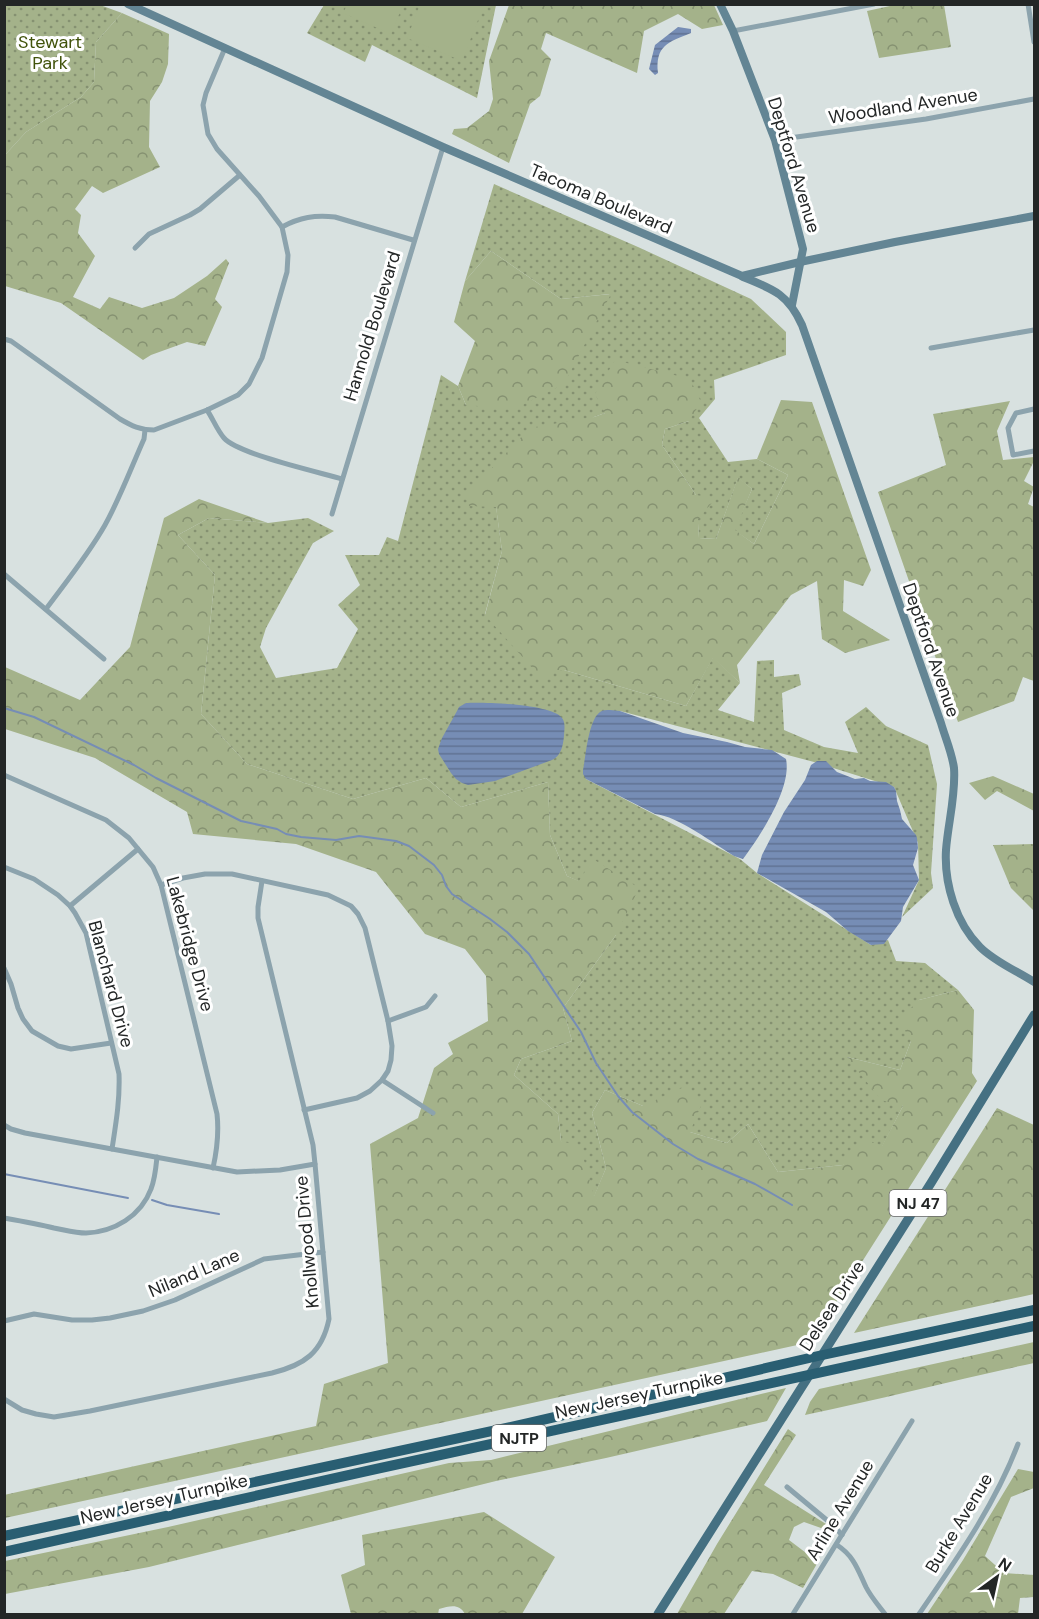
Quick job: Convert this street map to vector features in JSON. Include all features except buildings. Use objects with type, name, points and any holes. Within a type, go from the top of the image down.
[{"type":"highway","name":"New Jersey Turnpike","points":[[4,1536],[518,1426],[818,1356],[1035,1310]]},
{"type":"highway","name":"New Jersey Turnpike","points":[[4,1552],[295,1486],[1035,1326]]},
{"type":"main road","name":"Delsea Drive","points":[[658,1614],[1035,1015]]},
{"type":"street","name":"Tacoma Boulevard","points":[[128,4],[140,7],[176,26],[442,147],[742,276]]},
{"type":"street","name":"Deptford Avenue","points":[[720,4],[733,31],[775,140],[803,249],[792,305]]},
{"type":"street","points":[[733,31],[874,4]]},
{"type":"street","points":[[1028,4],[1035,42]]},
{"type":"street","points":[[4,339],[120,419],[135,428],[145,430],[154,430],[207,410],[238,395],[249,384],[262,358],[287,272],[288,255],[282,227],[208,134],[203,105],[225,48]]},
{"type":"street","name":"Woodland Avenue","points":[[775,140],[926,119],[1035,99]]},
{"type":"street","name":"Hannold Boulevard","points":[[332,514],[442,147]]},
{"type":"street","points":[[135,248],[149,234],[200,209],[240,175]]},
{"type":"street","points":[[742,276],[895,242],[1035,216]]},
{"type":"street","points":[[282,227],[302,218],[335,217],[413,240]]},
{"type":"street","name":"Deptford Avenue","points":[[742,276],[783,296],[792,305],[805,332],[941,723],[953,764],[953,800],[946,852],[947,879],[961,922],[981,947],[995,959],[1035,982]]},
{"type":"street","points":[[932,348],[1035,330]]},
{"type":"street","points":[[1035,409],[1016,413],[1008,428],[1013,455],[1035,451]]},
{"type":"street","points":[[207,410],[224,438],[235,446],[342,479]]},
{"type":"street","points":[[46,609],[93,545],[106,523],[144,439],[145,430]]},
{"type":"street","points":[[4,574],[104,659]]},
{"type":"street","name":"Lakebridge Drive","points":[[4,775],[106,820],[129,838],[153,867],[161,885],[217,1114],[217,1142],[213,1168]]},
{"type":"street","points":[[70,906],[138,849]]},
{"type":"street","name":"Blanchard Drive","points":[[4,867],[34,879],[58,894],[70,906],[86,933],[119,1074],[118,1116],[112,1149]]},
{"type":"street","points":[[161,885],[205,874],[232,874],[328,895],[351,906],[358,914],[365,928],[388,1021],[392,1046],[388,1071],[370,1091],[357,1098],[304,1110]]},
{"type":"street","name":"Knollwood Drive","points":[[4,1399],[22,1410],[54,1417],[101,1409],[290,1369],[311,1356],[326,1332],[329,1319],[315,1164],[258,918],[262,881]]},
{"type":"street","points":[[4,968],[18,1008],[32,1031],[58,1046],[71,1049],[111,1043]]},
{"type":"street","points":[[388,1021],[426,1006],[435,996]]},
{"type":"street","points":[[382,1080],[433,1113]]},
{"type":"street","points":[[4,1125],[25,1134],[237,1172],[280,1170],[315,1164]]},
{"type":"street","points":[[4,1218],[84,1233],[101,1231],[125,1222],[143,1203],[151,1189],[157,1157]]},
{"type":"street","name":"Niland Lane","points":[[4,1321],[34,1314],[72,1320],[93,1320],[143,1311],[175,1300],[264,1259],[323,1252]]},
{"type":"street","name":"Arline Avenue","points":[[793,1614],[912,1421]]},
{"type":"street","name":"Burke Avenue","points":[[919,1614],[962,1552],[1002,1481],[1018,1444]]},
{"type":"street","points":[[787,1487],[842,1535]]},
{"type":"street","points":[[837,1545],[855,1563],[866,1588],[885,1614]]},
{"type":"green space","points":[[347,4],[403,5],[391,34],[343,13]]},
{"type":"green space","points":[[899,4],[944,5],[951,47],[879,58],[867,11]]},
{"type":"green space","name":"Stewart Park","points":[[5,5],[100,5],[122,13],[96,42],[94,82],[81,97],[26,132],[5,155]]},
{"type":"green space","points":[[324,5],[496,5],[477,98],[372,45],[365,62],[307,33]]},
{"type":"green space","points":[[420,5],[484,5],[462,61],[407,38]]},
{"type":"green space","points":[[509,5],[714,5],[723,25],[702,29],[678,14],[644,31],[637,73],[546,33],[541,49],[551,59],[540,96],[530,104],[509,163],[452,134],[454,129],[467,128],[489,111],[493,99],[489,61]]},
{"type":"green space","points":[[122,13],[169,34],[168,64],[162,82],[150,101],[149,147],[160,167],[103,193],[92,186],[75,209],[81,215],[78,233],[95,256],[73,297],[100,309],[109,297],[142,308],[174,298],[207,276],[226,259],[229,263],[215,299],[222,307],[205,346],[187,342],[143,360],[61,303],[5,286],[5,155],[26,132],[81,97],[94,82],[96,42]]},
{"type":"green space","points":[[494,184],[751,299],[786,332],[786,355],[714,380],[715,399],[699,418],[728,462],[757,459],[788,475],[754,544],[734,530],[752,489],[738,478],[716,539],[699,538],[696,495],[662,445],[665,429],[689,421],[605,413],[594,417],[469,506],[496,506],[502,551],[485,614],[551,670],[564,670],[686,706],[713,657],[740,683],[718,710],[754,722],[757,661],[774,660],[774,677],[799,674],[801,685],[782,693],[784,730],[824,747],[858,753],[845,722],[866,707],[886,726],[928,745],[937,784],[931,873],[933,888],[902,917],[919,880],[918,843],[894,787],[814,762],[620,711],[586,779],[740,859],[757,873],[871,945],[888,940],[896,961],[925,963],[958,990],[919,1000],[911,1041],[900,1070],[847,1057],[903,1106],[882,1147],[843,1165],[778,1172],[748,1124],[727,1143],[690,1132],[643,1106],[605,1090],[592,1113],[606,1168],[594,1197],[561,1141],[558,1114],[514,1075],[521,1059],[572,1041],[563,1008],[616,935],[578,881],[567,876],[550,835],[548,782],[461,807],[426,778],[353,799],[247,764],[201,714],[215,575],[178,535],[209,518],[268,523],[308,518],[334,531],[313,543],[266,628],[260,647],[276,678],[337,668],[358,629],[338,605],[360,585],[345,555],[379,555],[387,537],[398,541],[441,375],[458,386],[466,405],[610,294],[561,299],[491,251],[465,281]]},
{"type":"green space","points":[[491,251],[561,299],[611,294],[564,384],[514,409],[466,405],[458,386],[475,341],[454,322],[465,281]]},
{"type":"green space","points":[[615,360],[690,379],[701,402],[689,421],[665,429],[662,445],[696,495],[716,498],[698,519],[699,538],[716,539],[738,477],[752,489],[735,530],[754,544],[788,475],[757,459],[781,400],[812,402],[871,570],[863,586],[844,580],[843,611],[890,640],[845,653],[822,639],[817,581],[791,595],[737,665],[740,683],[713,658],[686,706],[564,670],[551,670],[542,679],[485,615],[502,551],[496,507],[469,506],[467,494],[528,430],[605,413],[595,394]]},
{"type":"green space","points":[[1010,401],[997,431],[1003,460],[1034,457],[1024,481],[1034,487],[1028,504],[1034,507],[1034,681],[1023,677],[1014,701],[958,722],[878,492],[946,465],[933,414]]},
{"type":"green space","points":[[199,499],[268,523],[209,518],[178,535],[215,575],[201,714],[247,764],[353,799],[426,778],[461,807],[548,782],[550,835],[567,876],[579,881],[593,859],[639,888],[616,935],[563,1008],[572,1041],[521,1059],[514,1075],[558,1114],[561,1141],[580,1146],[594,1196],[606,1168],[592,1113],[605,1090],[643,1106],[684,1087],[702,1103],[690,1132],[727,1143],[748,1124],[778,1172],[843,1165],[863,1138],[882,1146],[903,1106],[881,1100],[847,1057],[900,1070],[911,1041],[899,1020],[919,1000],[958,990],[974,1010],[972,1073],[977,1081],[811,1342],[5,1518],[4,1495],[316,1426],[324,1384],[388,1363],[370,1144],[418,1118],[434,1068],[453,1054],[448,1043],[488,1021],[486,976],[465,949],[425,934],[376,872],[296,844],[193,834],[187,812],[95,758],[5,729],[5,667],[80,700],[130,647],[164,518]]},
{"type":"green space","points":[[993,776],[1034,794],[1034,811],[997,791],[985,800],[969,783]]},
{"type":"green space","points":[[1034,844],[1034,911],[1011,888],[993,845]]},
{"type":"green space","points":[[997,1108],[1034,1125],[1034,1294],[854,1333]]},
{"type":"green space","points":[[1034,1342],[1034,1363],[805,1415],[819,1389]]},
{"type":"green space","points":[[786,1388],[767,1421],[496,1481],[149,1567],[5,1594],[5,1561],[168,1527],[449,1463],[491,1460]]},
{"type":"green space","points":[[788,1429],[796,1435],[764,1485],[826,1524],[821,1528],[804,1522],[794,1527],[789,1540],[818,1562],[803,1588],[773,1574],[752,1571],[724,1614],[677,1614],[717,1544]]},
{"type":"green space","points":[[1018,1469],[1034,1472],[1034,1488],[1011,1497],[985,1556],[1004,1573],[1034,1575],[1034,1597],[1020,1598],[1018,1614],[927,1614],[963,1560]]},
{"type":"green space","points":[[484,1512],[555,1557],[522,1614],[465,1614],[460,1608],[454,1606],[439,1609],[438,1614],[351,1614],[341,1575],[365,1565],[362,1535]]},
{"type":"water","points":[[678,27],[691,29],[691,33],[665,46],[659,57],[658,73],[655,75],[649,69],[655,45]]},
{"type":"water","points":[[466,703],[517,705],[556,713],[562,718],[564,725],[563,743],[559,753],[552,760],[495,781],[468,785],[462,783],[451,773],[438,749],[459,707]]},
{"type":"water","points":[[620,711],[683,733],[745,747],[772,750],[786,759],[787,771],[780,797],[766,825],[743,859],[734,856],[685,825],[655,814],[586,779],[583,770],[593,723],[600,712]]},
{"type":"water","points":[[817,761],[826,761],[837,772],[855,779],[864,778],[870,781],[886,782],[894,787],[902,819],[916,835],[918,848],[913,865],[919,880],[903,907],[901,921],[884,944],[871,945],[848,931],[826,912],[757,873],[762,855],[784,812],[805,780],[811,765]]},
{"type":"waterway","points":[[4,708],[34,717],[134,765],[241,821],[301,837],[336,840],[359,836],[396,841],[409,846],[434,865],[452,894],[507,932],[529,954],[581,1032],[596,1063],[618,1096],[632,1112],[673,1144],[698,1159],[755,1184],[792,1205]]},
{"type":"waterway","points":[[4,1174],[128,1198]]},
{"type":"waterway","points":[[152,1200],[167,1205],[219,1214]]}]
